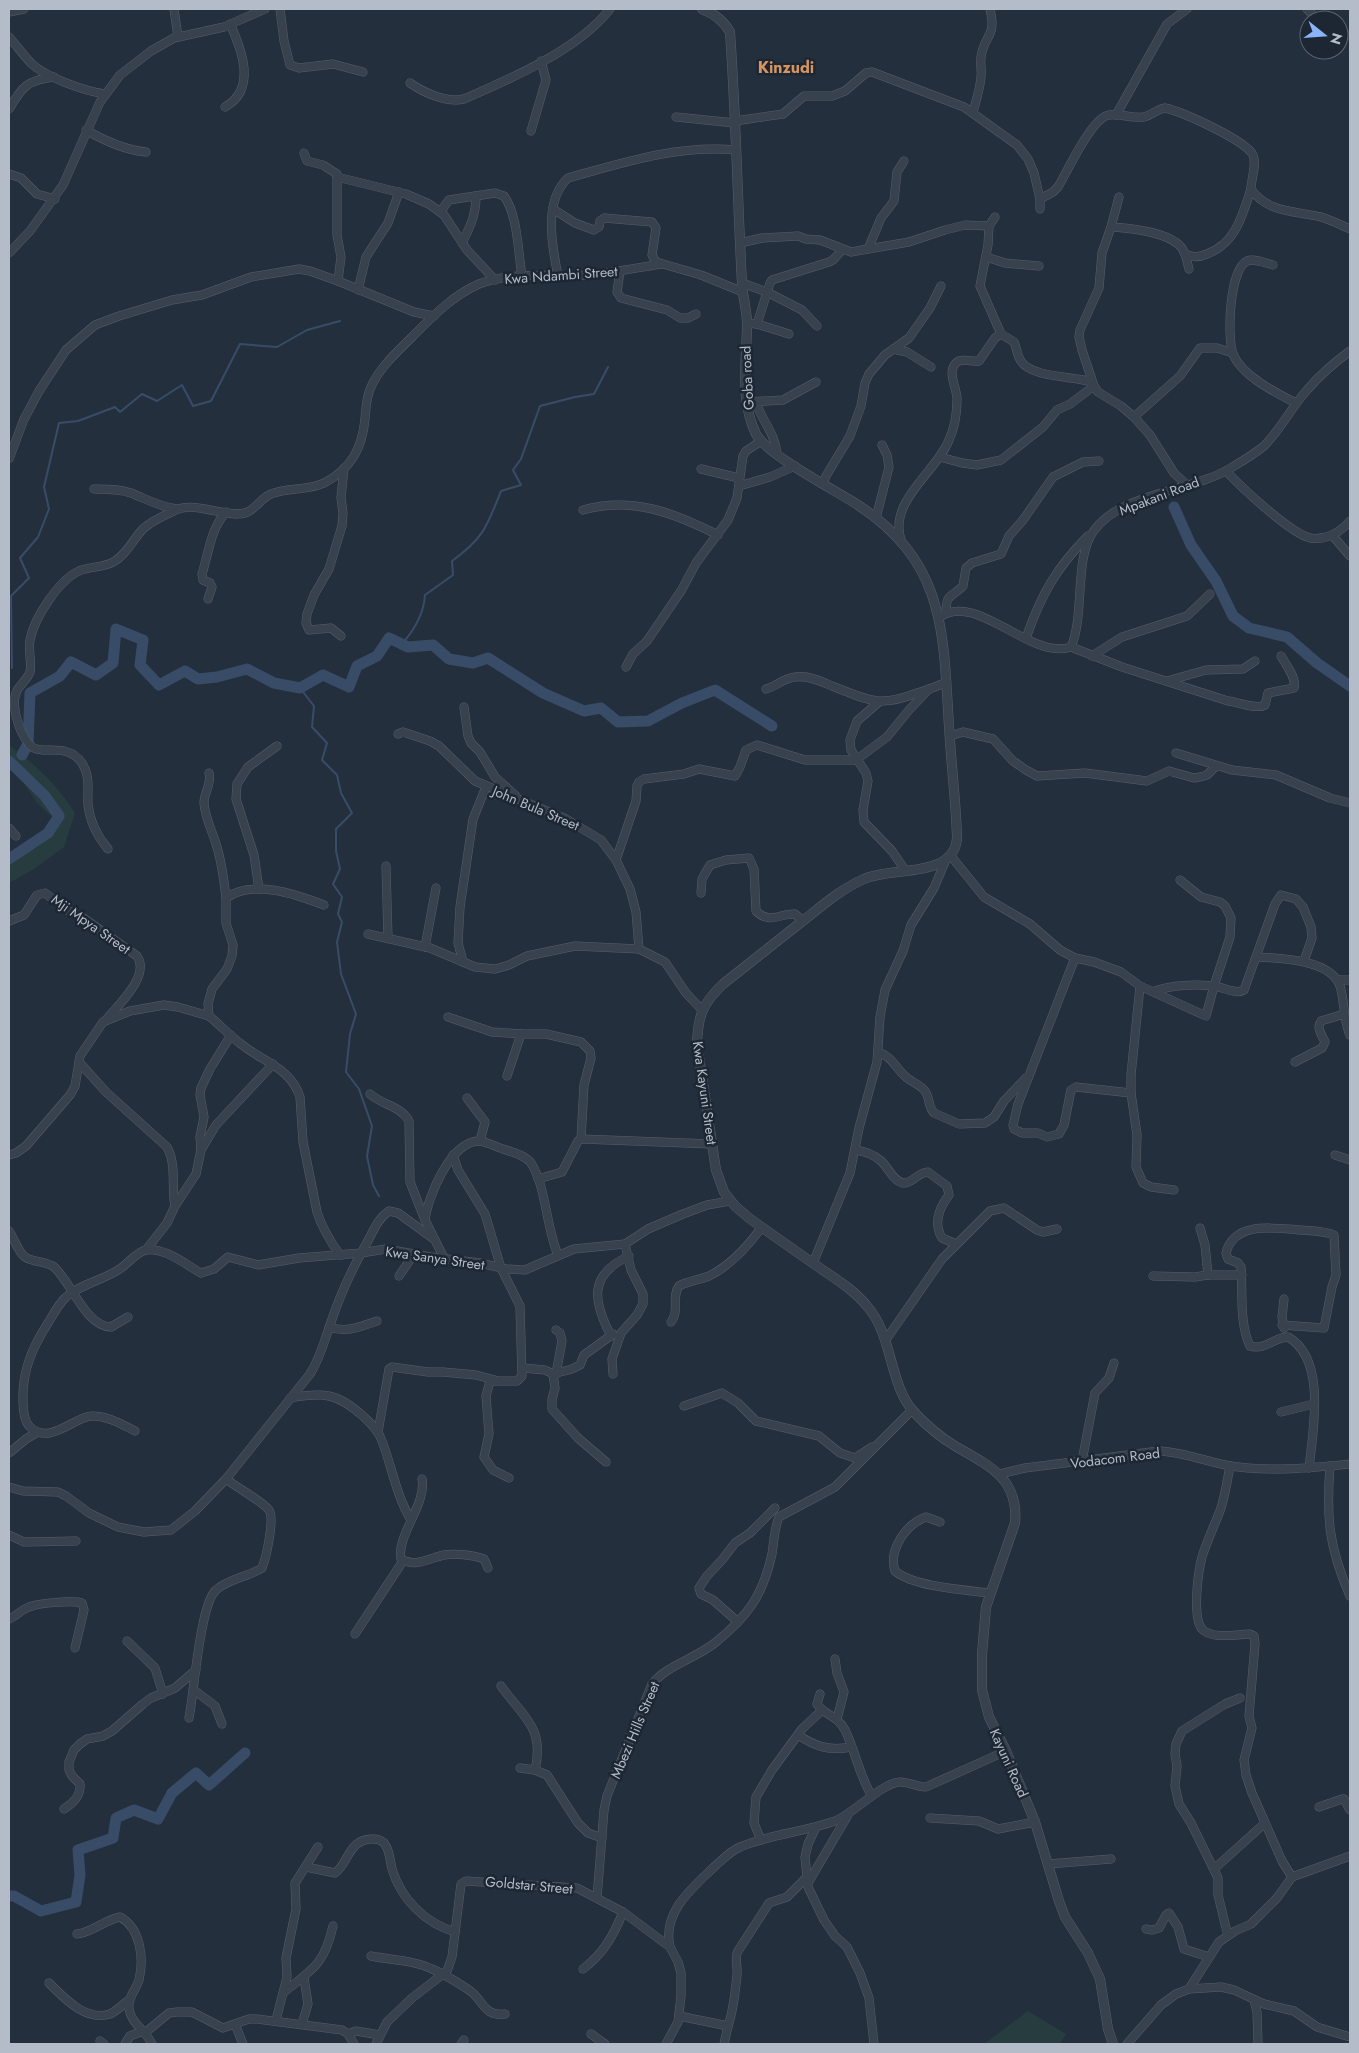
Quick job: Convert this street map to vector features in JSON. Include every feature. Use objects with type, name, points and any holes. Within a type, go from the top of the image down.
[{"type":"street","points":[[9,12],[24,9]]},
{"type":"street","points":[[174,9],[178,36]]},
{"type":"street","points":[[9,253],[22,240],[54,199],[68,176],[86,130],[113,83],[131,66],[164,43],[178,36],[230,24],[265,9]]},
{"type":"street","points":[[280,9],[284,41],[290,66],[299,68],[334,64],[364,72]]},
{"type":"street","points":[[410,83],[426,92],[461,100],[524,72],[579,38],[600,21],[610,9]]},
{"type":"street","name":"Goba road","points":[[702,9],[714,11],[730,32],[740,243],[747,323],[745,370],[751,402],[748,413],[761,441],[777,454],[876,518],[902,543],[921,568],[943,615],[950,736]]},
{"type":"street","points":[[973,112],[981,80],[980,59],[993,24],[990,9]]},
{"type":"street","points":[[1116,115],[1167,24],[1187,9]]},
{"type":"street","points":[[225,107],[241,91],[245,72],[242,52],[230,24]]},
{"type":"street","points":[[9,37],[31,63],[54,77],[105,94]]},
{"type":"street","points":[[532,131],[546,80],[541,61]]},
{"type":"street","points":[[676,117],[735,122],[783,114],[804,96],[832,96],[845,91],[866,73],[872,72],[951,101],[973,112],[1021,148],[1034,173],[1040,199],[1040,209]]},
{"type":"street","points":[[9,109],[25,86],[39,79],[54,77]]},
{"type":"street","points":[[1040,199],[1058,187],[1095,124],[1107,115],[1145,117],[1165,108],[1213,127],[1246,147],[1253,155],[1254,161],[1251,189],[1239,223],[1230,239],[1212,252],[1202,256],[1190,257],[1185,254]]},
{"type":"street","points":[[86,130],[131,151],[146,152]]},
{"type":"street","points":[[558,276],[552,237],[553,209],[560,186],[568,178],[681,150],[715,148],[736,150]]},
{"type":"street","points":[[304,153],[305,160],[330,168],[337,174],[337,235],[341,257],[338,281]]},
{"type":"street","points":[[868,249],[880,218],[894,201],[897,172],[904,161]]},
{"type":"street","points":[[9,174],[21,178],[37,194],[54,199]]},
{"type":"street","points":[[337,177],[399,192],[415,198],[440,212],[448,220],[462,243],[495,280]]},
{"type":"street","points":[[1251,189],[1262,202],[1278,209],[1322,218],[1350,229]]},
{"type":"street","points":[[358,290],[366,257],[388,223],[399,192]]},
{"type":"street","points":[[440,212],[449,200],[501,194],[508,200],[514,223],[522,276]]},
{"type":"street","points":[[462,243],[471,226],[476,206],[476,196]]},
{"type":"street","points":[[1119,197],[1102,253],[1099,288],[1083,323],[1079,337],[1093,384],[1103,397],[1122,406],[1134,417],[1150,435],[1174,473],[1187,485]]},
{"type":"street","points":[[553,209],[574,223],[594,230],[599,227],[602,218],[652,222],[656,228],[653,258],[661,264]]},
{"type":"street","points":[[995,217],[989,226],[986,257],[980,286],[1001,334],[1014,342],[1021,363],[1026,367],[1093,384]]},
{"type":"street","points":[[740,243],[762,238],[798,236],[806,239],[820,240],[851,252],[909,242],[965,225],[989,226]]},
{"type":"street","points":[[1111,227],[1140,230],[1173,240],[1183,249],[1189,269]]},
{"type":"street","points":[[757,324],[772,280],[829,262],[842,250]]},
{"type":"street","points":[[986,257],[1005,263],[1038,266]]},
{"type":"street","points":[[1273,265],[1254,260],[1248,261],[1238,272],[1231,300],[1231,340],[1233,353],[1255,380],[1296,403]]},
{"type":"street","name":"Kwa Ndambi Street","points":[[108,849],[98,837],[90,815],[88,774],[82,763],[72,753],[33,748],[28,744],[15,713],[13,703],[16,692],[30,674],[30,639],[43,609],[55,593],[78,571],[105,566],[115,561],[124,554],[143,529],[177,509],[208,508],[226,512],[247,513],[269,495],[322,484],[352,460],[360,446],[366,398],[371,385],[400,349],[434,316],[460,294],[479,284],[522,276],[558,276],[620,271],[661,264],[743,288],[767,292],[802,310],[817,326]]},
{"type":"street","points":[[9,458],[24,419],[66,350],[95,325],[140,309],[172,300],[202,295],[245,278],[282,270],[299,269],[338,281],[414,312],[434,316]]},
{"type":"street","points":[[620,271],[617,292],[621,298],[667,310],[680,318],[688,318],[696,314]]},
{"type":"street","points":[[823,483],[850,436],[861,406],[865,383],[869,374],[878,362],[909,338],[930,308],[941,286]]},
{"type":"street","points":[[747,323],[757,324],[790,334]]},
{"type":"street","points":[[902,543],[898,524],[903,510],[913,489],[940,457],[950,438],[956,417],[957,398],[952,379],[954,366],[963,360],[980,361],[995,338],[1001,334]]},
{"type":"street","points":[[1134,417],[1180,376],[1200,348],[1217,348],[1233,353]]},
{"type":"street","points":[[893,349],[907,352],[931,367]]},
{"type":"street","name":"Mpakani Road","points":[[1026,638],[1039,603],[1050,583],[1072,553],[1104,520],[1124,508],[1153,495],[1226,471],[1264,445],[1296,403],[1324,372],[1350,351]]},
{"type":"street","points":[[751,402],[783,400],[816,382]]},
{"type":"street","points":[[940,457],[971,464],[992,463],[1001,460],[1038,431],[1057,410],[1070,404],[1093,384]]},
{"type":"street","points":[[751,402],[775,438],[777,454]]},
{"type":"street","points":[[626,667],[633,654],[647,641],[681,591],[696,563],[718,535],[735,504],[743,456],[750,447],[761,441]]},
{"type":"street","points":[[876,518],[889,467],[887,455],[882,445]]},
{"type":"street","points":[[943,615],[949,596],[963,586],[966,568],[972,563],[1001,554],[1009,536],[1023,520],[1053,477],[1083,462],[1099,461]]},
{"type":"street","points":[[701,469],[739,482],[770,477],[795,466]]},
{"type":"street","points":[[340,636],[331,628],[310,630],[306,618],[314,595],[329,569],[342,526],[341,498],[344,468]]},
{"type":"street","points":[[1226,471],[1270,511],[1308,537],[1332,535],[1344,529],[1350,521]]},
{"type":"street","points":[[94,489],[131,493],[160,506],[177,509]]},
{"type":"street","points":[[583,510],[611,504],[652,508],[673,514],[718,535]]},
{"type":"street","points":[[208,599],[212,587],[210,583],[203,580],[202,574],[212,535],[219,520],[226,512]]},
{"type":"street","points":[[1071,647],[1076,629],[1084,561],[1091,534]]},
{"type":"street","points":[[1332,535],[1350,556]]},
{"type":"street","points":[[1092,656],[1122,637],[1187,616],[1210,594]]},
{"type":"street","points":[[943,615],[952,611],[974,614],[1026,638],[1050,646],[1064,649],[1071,647],[1167,682],[1228,701],[1259,708],[1267,702],[1268,693],[1294,688],[1295,686],[1295,681],[1281,656]]},
{"type":"street","points":[[1167,682],[1206,670],[1242,669],[1255,661]]},
{"type":"street","points":[[766,689],[789,678],[802,677],[819,680],[879,702],[896,701],[938,687],[946,682]]},
{"type":"street","points":[[616,860],[636,801],[637,786],[644,779],[684,774],[699,770],[735,776],[746,750],[757,745],[806,760],[856,760],[886,737],[929,689]]},
{"type":"street","points":[[879,702],[857,721],[850,740],[851,750],[866,773],[868,781],[863,810],[864,822],[892,852],[905,870]]},
{"type":"street","points":[[464,707],[468,736],[471,743],[480,752],[495,777],[519,800]]},
{"type":"street","name":"John Bula Street","points":[[398,734],[403,732],[439,746],[468,776],[486,787],[577,825],[601,840],[616,860],[630,889],[636,912],[640,950]]},
{"type":"street","points":[[813,1263],[848,1178],[879,1053],[880,1017],[885,990],[900,958],[911,925],[934,888],[955,848],[957,838],[950,736],[963,732],[993,739],[1013,761],[1037,776],[1085,773],[1147,781],[1169,772],[1194,778],[1200,777],[1207,775],[1216,766]]},
{"type":"street","points":[[259,889],[254,855],[236,799],[237,784],[248,767],[278,746]]},
{"type":"street","points":[[1176,753],[1216,766],[1248,773],[1276,776],[1330,798],[1350,803]]},
{"type":"street","points":[[209,773],[211,780],[204,802],[209,826],[216,841],[222,866],[226,898],[226,923],[233,945],[232,956],[227,969],[212,989],[208,1004],[209,1016]]},
{"type":"street","points":[[463,962],[458,942],[460,907],[473,820],[486,787]]},
{"type":"street","points":[[9,828],[16,836]]},
{"type":"street","points":[[701,893],[702,879],[710,865],[747,857],[752,862],[754,869],[756,911],[763,917],[768,918],[779,918],[795,914],[803,920]]},
{"type":"street","points":[[948,859],[984,897],[1014,913],[1060,950],[1075,958],[1094,962],[1121,972],[1140,986],[1155,991],[1206,1016],[1230,937],[1232,918],[1225,906],[1220,902],[1201,897],[1180,880]]},
{"type":"street","name":"Kwa Kayuni Street","points":[[948,859],[928,868],[879,874],[864,878],[848,887],[803,920],[722,984],[709,997],[702,1010],[698,1024],[697,1044],[712,1144],[721,1186],[730,1201],[762,1227],[851,1290],[867,1305],[876,1318],[901,1389],[912,1410],[934,1431],[954,1445],[978,1457],[1000,1474]]},
{"type":"street","points":[[386,866],[388,938]]},
{"type":"street","points":[[425,947],[436,888]]},
{"type":"street","points":[[226,898],[242,889],[259,889],[301,897],[324,905]]},
{"type":"street","name":"Mji Mpya Street","points":[[9,921],[24,915],[37,895],[45,893],[66,910],[82,917],[137,956],[140,965],[138,979],[103,1022]]},
{"type":"street","points":[[1155,991],[1177,986],[1214,986],[1236,992],[1244,990],[1275,904],[1281,895],[1296,899],[1304,907],[1311,927],[1312,938],[1304,961]]},
{"type":"street","points":[[368,934],[425,947],[475,967],[495,969],[539,952],[576,946],[640,950],[665,962],[686,993],[702,1010]]},
{"type":"street","points":[[1257,957],[1304,961],[1330,974],[1337,980],[1346,1026],[1350,1035]]},
{"type":"street","points":[[1075,958],[1029,1076],[1013,1124],[1014,1129],[1022,1133],[1038,1133],[1047,1136],[1059,1134],[1063,1130],[1071,1090],[1076,1087],[1131,1093]]},
{"type":"street","points":[[1337,980],[1350,980]]},
{"type":"street","points":[[1140,986],[1132,1049],[1131,1093],[1136,1128],[1136,1167],[1143,1183],[1151,1187],[1174,1190]]},
{"type":"street","points":[[9,1156],[26,1146],[70,1095],[75,1086],[80,1056],[103,1022],[130,1011],[164,1005],[209,1016],[250,1051],[282,1070],[298,1091],[303,1142],[317,1212],[320,1223],[330,1241],[342,1255]]},
{"type":"street","points":[[1296,1062],[1322,1048],[1325,1042],[1319,1029],[1321,1021],[1344,1014]]},
{"type":"street","points":[[448,1017],[492,1032],[546,1034],[581,1042],[590,1051],[591,1058],[584,1085],[581,1139],[578,1141],[562,1172],[538,1179]]},
{"type":"street","points":[[507,1076],[521,1034]]},
{"type":"street","points":[[202,1150],[200,1137],[204,1117],[200,1095],[201,1088],[210,1069],[231,1035]]},
{"type":"street","points":[[879,1053],[889,1058],[906,1077],[922,1087],[929,1098],[931,1110],[934,1113],[959,1124],[978,1124],[990,1120],[1008,1096],[1029,1076]]},
{"type":"street","points":[[79,1062],[106,1092],[167,1147],[172,1164],[175,1206]]},
{"type":"street","points":[[38,1432],[30,1427],[23,1408],[26,1367],[38,1338],[60,1304],[74,1291],[116,1272],[146,1250],[167,1223],[175,1206],[196,1174],[202,1150],[216,1125],[273,1064]]},
{"type":"street","points":[[370,1094],[378,1102],[399,1109],[406,1115],[409,1121],[410,1182],[425,1220],[444,1258]]},
{"type":"street","points":[[468,1098],[484,1122],[480,1141]]},
{"type":"street","points":[[581,1139],[712,1144]]},
{"type":"street","points":[[425,1220],[426,1206],[453,1155],[466,1145],[480,1141],[527,1159],[538,1179],[552,1242],[558,1255]]},
{"type":"street","points":[[855,1150],[864,1151],[880,1160],[896,1179],[904,1183],[910,1182],[920,1174],[928,1172],[947,1186],[949,1196],[939,1212],[938,1228],[942,1238],[956,1244]]},
{"type":"street","points":[[378,1432],[389,1369],[392,1366],[428,1372],[476,1375],[495,1380],[517,1381],[522,1376],[523,1368],[520,1348],[522,1312],[501,1268],[485,1214],[458,1170],[453,1155]]},
{"type":"street","points":[[1335,1155],[1350,1160]]},
{"type":"street","name":"Kwa Sanya Street","points":[[146,1250],[165,1254],[201,1273],[214,1269],[228,1258],[258,1265],[299,1258],[361,1254],[386,1249],[480,1263],[501,1268],[525,1270],[574,1249],[625,1244],[648,1230],[683,1214],[707,1205],[730,1201]]},
{"type":"street","points":[[885,1341],[942,1259],[990,1211],[996,1208],[1004,1208],[1043,1232],[1057,1229]]},
{"type":"street","points":[[9,1487],[23,1491],[58,1492],[105,1522],[144,1532],[171,1530],[180,1524],[226,1480],[319,1359],[328,1327],[373,1228],[389,1211],[398,1213],[434,1239]]},
{"type":"street","points":[[671,1322],[676,1312],[675,1297],[678,1286],[711,1275],[724,1266],[744,1248],[762,1227]]},
{"type":"street","points":[[1200,1228],[1205,1245],[1208,1275]]},
{"type":"street","points":[[1282,1324],[1324,1328],[1336,1273],[1334,1235],[1260,1228],[1240,1233],[1232,1240],[1226,1253],[1228,1259],[1240,1264],[1244,1320],[1250,1346],[1260,1347],[1280,1337],[1288,1337]]},
{"type":"street","points":[[9,1231],[25,1257],[52,1265],[74,1291],[90,1315],[104,1326],[111,1327],[128,1317]]},
{"type":"street","points":[[613,1374],[613,1353],[621,1333],[641,1309],[643,1300],[631,1270],[625,1244]]},
{"type":"street","points":[[399,1276],[414,1254]]},
{"type":"street","points":[[611,1336],[598,1305],[598,1290],[601,1276],[616,1262],[629,1256]]},
{"type":"street","points":[[1152,1276],[1242,1275]]},
{"type":"street","points":[[1284,1298],[1282,1324],[1288,1337],[1303,1349],[1309,1359],[1314,1404],[1309,1468]]},
{"type":"street","points":[[328,1327],[337,1330],[350,1330],[376,1321]]},
{"type":"street","points":[[523,1368],[545,1370],[555,1374],[572,1369],[580,1365],[584,1355],[629,1324]]},
{"type":"street","points":[[556,1330],[560,1333],[562,1341],[555,1374],[552,1409],[578,1438],[606,1462]]},
{"type":"street","points":[[1082,1460],[1095,1392],[1109,1378],[1114,1363]]},
{"type":"street","points":[[495,1380],[490,1382],[487,1389],[489,1434],[484,1457],[493,1470],[509,1478]]},
{"type":"street","points":[[684,1406],[722,1393],[738,1403],[756,1421],[819,1436],[847,1457],[855,1458],[878,1444]]},
{"type":"street","points":[[290,1398],[318,1395],[340,1398],[357,1411],[378,1432],[382,1439],[401,1503],[411,1520]]},
{"type":"street","points":[[1281,1412],[1314,1404]]},
{"type":"street","name":"Mbezi Hills Street","points":[[597,1898],[607,1796],[652,1684],[662,1673],[681,1664],[715,1643],[752,1606],[766,1580],[779,1517],[835,1487],[912,1410]]},
{"type":"street","points":[[9,1453],[38,1432],[60,1431],[85,1417],[91,1416],[113,1420],[135,1431]]},
{"type":"street","name":"Vodacom Road","points":[[1000,1474],[1025,1468],[1159,1451],[1171,1452],[1230,1466],[1268,1470],[1350,1464]]},
{"type":"street","points":[[1230,1466],[1220,1510],[1202,1559],[1197,1604],[1198,1620],[1203,1630],[1209,1632],[1226,1636],[1250,1634],[1254,1636],[1249,1716],[1252,1728],[1244,1760],[1246,1775],[1282,1861],[1292,1877]]},
{"type":"street","points":[[1330,1466],[1327,1508],[1328,1528],[1336,1562],[1350,1596]]},
{"type":"street","name":"Kayuni Road","points":[[1000,1474],[1012,1492],[1016,1511],[1015,1523],[986,1607],[982,1690],[989,1717],[1006,1751],[1035,1822],[1065,1917],[1088,1953],[1100,1979],[1108,2029],[1113,2044]]},
{"type":"street","points":[[403,1561],[401,1551],[422,1493],[422,1479]]},
{"type":"street","points":[[188,1718],[206,1612],[213,1593],[219,1588],[262,1568],[266,1551],[271,1519],[268,1510],[226,1480]]},
{"type":"street","points":[[738,1622],[713,1600],[701,1594],[699,1588],[735,1543],[750,1533],[775,1508]]},
{"type":"street","points":[[940,1522],[926,1517],[919,1519],[907,1530],[899,1540],[893,1555],[892,1564],[895,1571],[906,1578],[990,1593]]},
{"type":"street","points":[[9,1535],[24,1542],[76,1541]]},
{"type":"street","points":[[403,1561],[414,1563],[445,1555],[470,1556],[484,1559],[488,1568]]},
{"type":"street","points":[[355,1634],[403,1561]]},
{"type":"street","points":[[9,1619],[34,1605],[82,1603],[84,1610],[75,1648]]},
{"type":"street","points":[[127,1641],[155,1668],[163,1694]]},
{"type":"street","points":[[835,1659],[837,1673],[844,1692],[837,1719]]},
{"type":"street","points":[[64,1809],[74,1801],[80,1788],[80,1784],[69,1770],[74,1750],[87,1739],[103,1736],[112,1731],[142,1704],[183,1683],[196,1670]]},
{"type":"street","points":[[501,1686],[530,1723],[534,1731],[539,1749],[535,1770]]},
{"type":"street","points":[[194,1690],[215,1706],[222,1724]]},
{"type":"street","points":[[820,1694],[816,1704],[821,1711],[831,1714],[837,1719],[844,1730],[865,1787],[872,1796]]},
{"type":"street","points":[[1228,1936],[1218,1895],[1218,1878],[1191,1823],[1179,1804],[1175,1786],[1176,1744],[1179,1735],[1185,1728],[1224,1704],[1240,1698]]},
{"type":"street","points":[[761,1840],[754,1822],[756,1797],[772,1770],[798,1735],[821,1711]]},
{"type":"street","points":[[798,1735],[818,1747],[828,1750],[851,1747]]},
{"type":"street","points":[[670,1947],[667,1936],[673,1914],[684,1896],[737,1848],[761,1840],[816,1827],[848,1815],[872,1796],[899,1782],[926,1787],[1006,1751]]},
{"type":"street","points":[[520,1768],[535,1770],[547,1775],[578,1823],[588,1832],[602,1838]]},
{"type":"street","points":[[1319,1807],[1342,1799],[1350,1810]]},
{"type":"street","points":[[724,2044],[736,1996],[738,1974],[736,1955],[738,1951],[769,1903],[787,1897],[807,1881],[848,1815]]},
{"type":"street","points":[[930,1818],[979,1821],[998,1829],[1035,1822]]},
{"type":"street","points":[[1214,1869],[1265,1823]]},
{"type":"street","points":[[816,1827],[806,1849],[807,1881],[824,1920],[834,1936],[847,1948],[860,1973],[869,1998],[874,2044]]},
{"type":"street","points":[[306,1868],[335,1873],[342,1866],[355,1845],[366,1839],[379,1840],[386,1846],[396,1882],[411,1903],[435,1924],[455,1932]]},
{"type":"street","points":[[276,2020],[287,1977],[286,1951],[296,1909],[295,1883],[318,1847]]},
{"type":"street","points":[[1189,1989],[1219,1942],[1251,1924],[1277,1898],[1292,1877],[1350,1856]]},
{"type":"street","points":[[1048,1864],[1112,1859]]},
{"type":"street","name":"Goldstar Street","points":[[376,2044],[387,2022],[443,1975],[450,1966],[460,1884],[466,1881],[573,1888],[623,1912],[670,1947],[678,1962],[681,1973],[679,2016],[676,2030],[666,2044]]},
{"type":"street","points":[[583,1969],[600,1956],[623,1912]]},
{"type":"street","points":[[1146,1929],[1159,1928],[1169,1913],[1178,1927],[1184,1949],[1209,1957]]},
{"type":"street","points":[[77,1934],[87,1933],[113,1918],[120,1917],[132,1926],[139,1946],[140,1968],[137,1984],[129,2000],[129,2012],[152,2044]]},
{"type":"street","points":[[283,1993],[314,1970],[322,1957],[333,1926]]},
{"type":"street","points":[[371,1956],[432,1968],[472,1992],[491,2013],[504,2014]]},
{"type":"street","points":[[302,2024],[308,2004],[304,1978]]},
{"type":"street","points":[[49,1983],[74,2006],[96,2014],[109,2014],[129,2000]]},
{"type":"street","points":[[1127,2044],[1161,2006],[1176,1994],[1189,1989],[1221,1987],[1244,1993],[1264,2004],[1294,2012],[1316,2027],[1350,2037]]},
{"type":"street","points":[[1254,2000],[1257,2012],[1258,2044]]},
{"type":"street","points":[[125,2044],[130,2036],[145,2032],[169,2013],[177,2012],[192,2012],[223,2028],[249,2019],[276,2020],[342,2030],[348,2034],[354,2044]]},
{"type":"street","points":[[679,2016],[688,2020],[728,2026]]},
{"type":"street","points":[[235,2024],[243,2044]]},
{"type":"street","points":[[348,2034],[356,2031],[380,2035]]},
{"type":"street","points":[[591,2034],[605,2044]]},
{"type":"green space","points":[[9,745],[45,776],[75,813],[64,847],[34,869],[9,883],[9,853],[43,837],[58,822],[37,803],[22,780],[9,769]]},
{"type":"green space","points":[[1028,2011],[1066,2034],[1060,2044],[984,2044]]},
{"type":"waterway","points":[[12,668],[11,596],[29,578],[20,558],[38,537],[49,509],[44,487],[59,423],[78,421],[115,407],[120,412],[142,394],[157,401],[182,385],[193,406],[211,401],[240,344],[277,347],[307,330],[340,321]]},
{"type":"waterway","points":[[402,644],[418,621],[423,609],[425,595],[453,575],[452,561],[478,538],[488,522],[501,491],[521,485],[513,470],[521,459],[540,406],[594,394],[608,367]]},
{"type":"waterway","points":[[1174,507],[1191,545],[1216,581],[1233,616],[1249,628],[1287,637],[1317,663],[1350,686]]},
{"type":"waterway","points":[[22,755],[28,744],[30,693],[60,676],[71,662],[96,675],[113,663],[116,629],[143,640],[140,665],[159,685],[185,671],[198,679],[217,677],[247,669],[274,683],[300,688],[323,675],[349,687],[357,666],[377,656],[389,638],[408,647],[433,645],[449,659],[473,663],[488,658],[543,693],[584,711],[601,708],[618,722],[648,721],[682,703],[715,690],[772,726]]},
{"type":"waterway","points":[[300,688],[314,706],[312,727],[327,743],[322,760],[337,775],[341,793],[352,813],[336,829],[336,851],[340,869],[333,884],[342,897],[338,914],[342,922],[337,942],[341,974],[356,1014],[350,1034],[346,1072],[359,1089],[372,1126],[367,1156],[373,1185],[379,1196]]},
{"type":"waterway","points":[[9,761],[45,796],[59,816],[48,833],[9,859]]},
{"type":"waterway","points":[[9,1896],[14,1896],[41,1911],[76,1902],[80,1875],[78,1850],[113,1838],[116,1818],[134,1810],[158,1819],[172,1793],[196,1773],[209,1785],[245,1753]]},
{"type":"district","name":"Kinzudi","points":[[786,67]]}]
